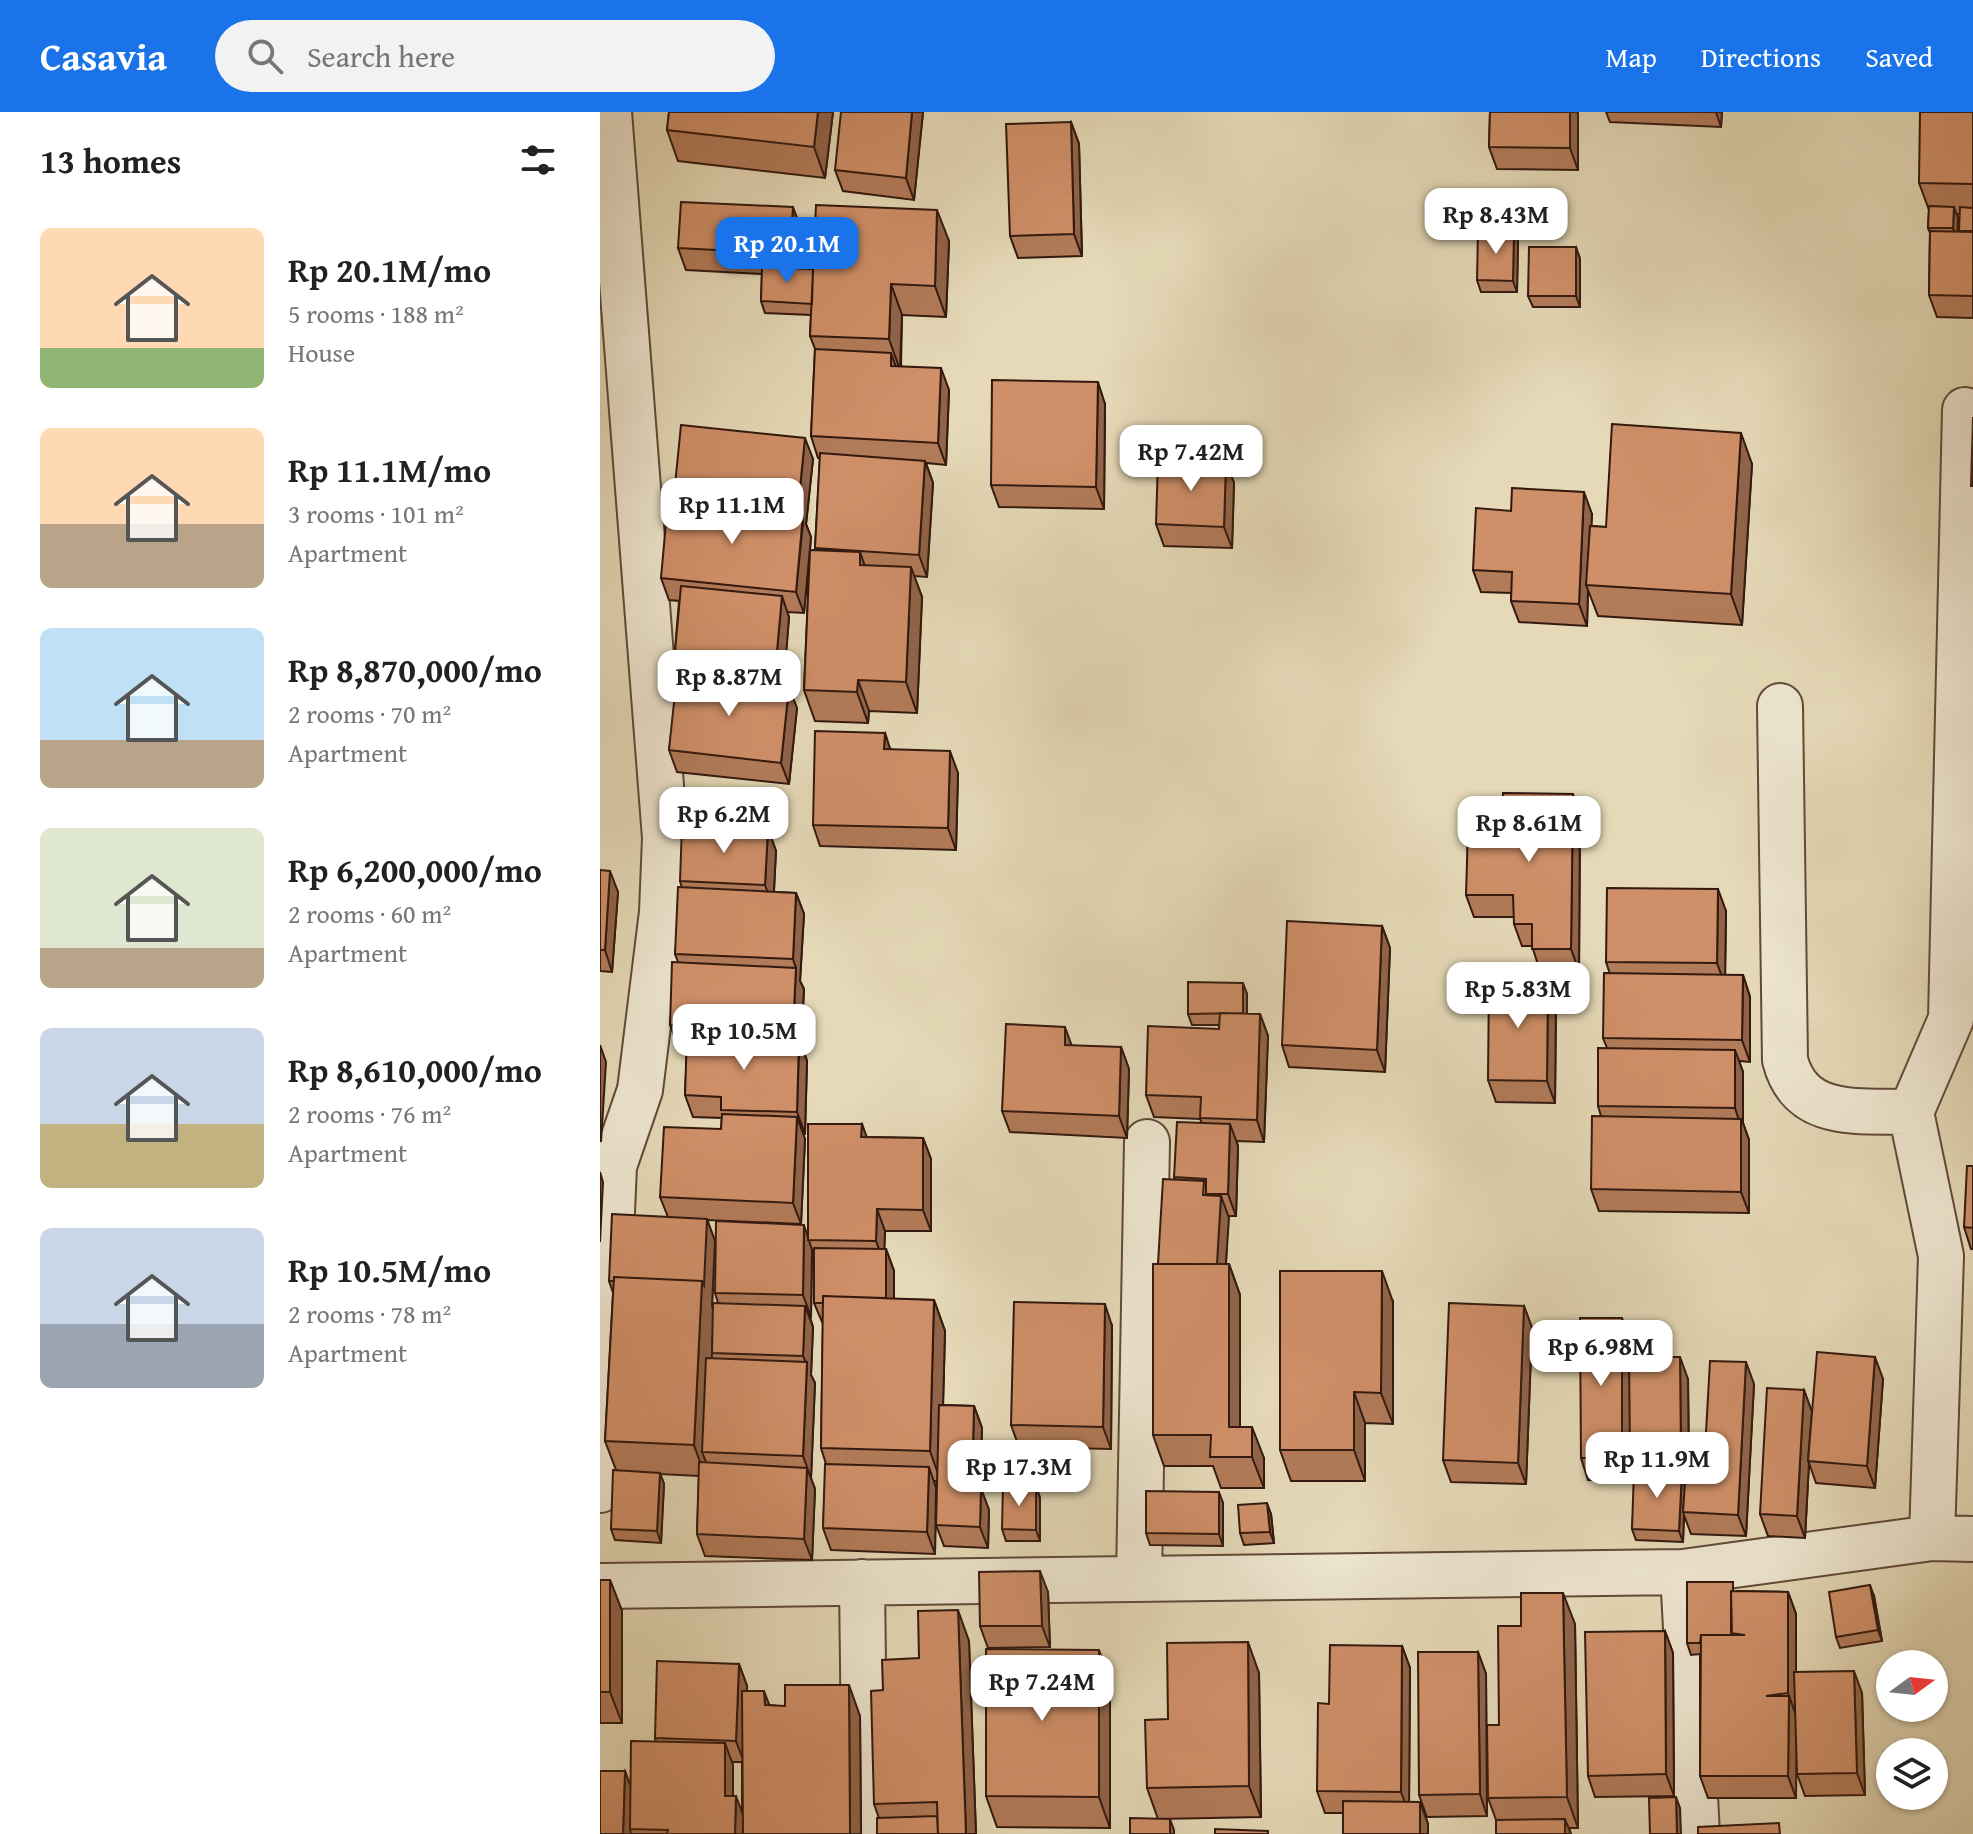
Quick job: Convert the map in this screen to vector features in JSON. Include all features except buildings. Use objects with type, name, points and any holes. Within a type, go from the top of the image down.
[{"type":"street","points":[[600,1490],[614,1166],[640,1090],[662,912],[665,838],[609,112]]},
{"type":"street","points":[[600,1586],[1683,1572],[1953,1538],[1941,1256],[1911,1112],[1951,1019],[1965,410]]},
{"type":"street","points":[[1780,706],[1785,1060],[1788,1074],[1797,1090],[1826,1107],[1911,1112]]},
{"type":"street","points":[[1139,1578],[1147,1142]]},
{"type":"street","points":[[1683,1572],[1697,1834]]},
{"type":"street","points":[[862,1582],[865,1834]]}]
